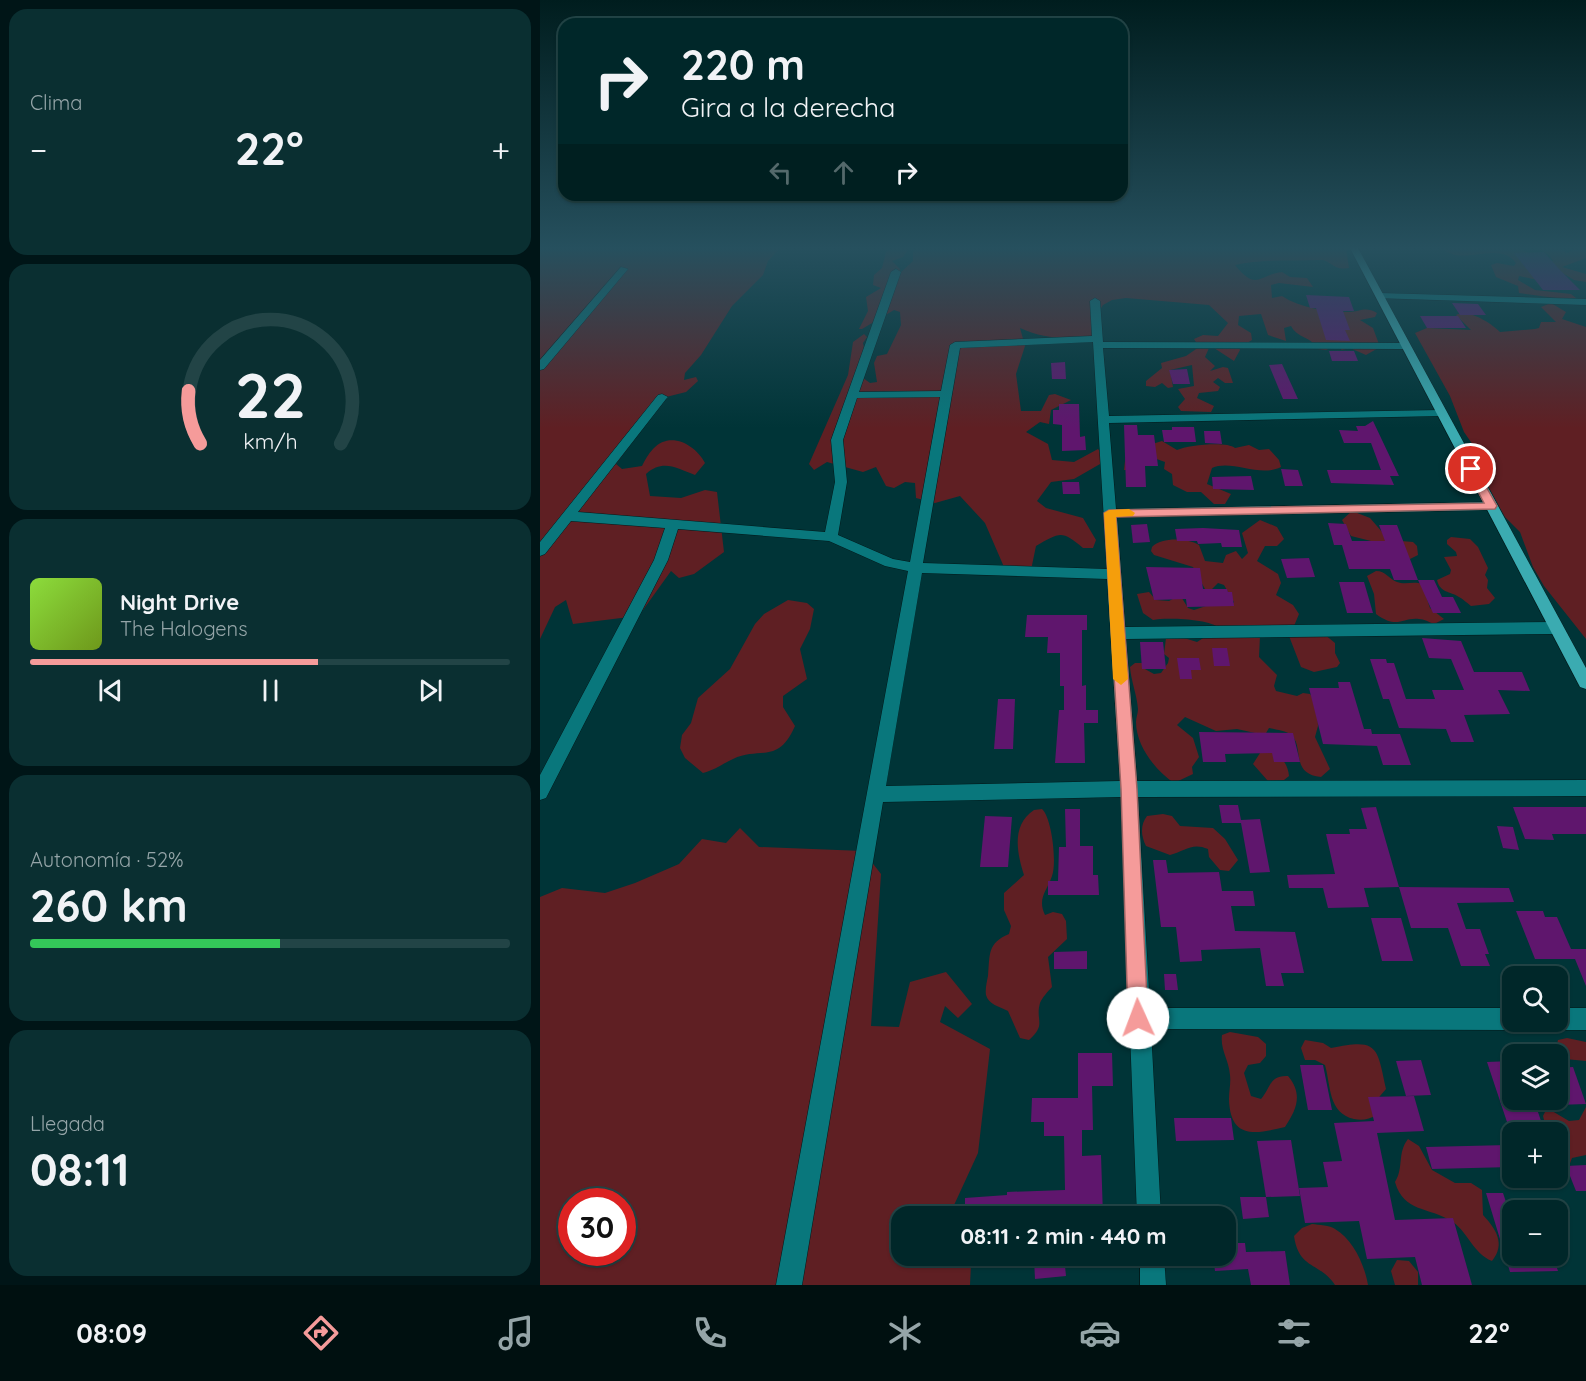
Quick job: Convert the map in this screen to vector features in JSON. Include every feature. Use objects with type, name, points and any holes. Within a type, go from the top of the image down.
[{"type":"main road","points":[[1385,308],[1586,683]]},
{"type":"street","points":[[540,367],[591,308]]},
{"type":"street","points":[[831,537],[842,482],[837,440],[883,308]]},
{"type":"street","points":[[1096,308],[1129,789],[1148,1206]]},
{"type":"street","points":[[789,1285],[955,345],[1098,342],[1405,346]]},
{"type":"street","points":[[851,395],[946,394]]},
{"type":"street","points":[[540,551],[662,397]]},
{"type":"street","points":[[1103,420],[1442,413]]},
{"type":"street","points":[[1109,513],[1491,506]]},
{"type":"street","points":[[568,516],[831,537],[890,563],[916,568],[1114,574]]},
{"type":"street","points":[[540,792],[661,560],[672,526]]},
{"type":"street","points":[[1118,633],[1556,628]]},
{"type":"street","points":[[876,794],[1129,789],[1586,788]]},
{"type":"street","points":[[1138,1018],[1502,1019]]},
{"type":"street","points":[[1568,1019],[1586,1019]]},
{"type":"street","points":[[1152,1266],[1153,1285]]},
{"type":"shaded area","points":[[540,308],[731,308],[701,355],[685,373],[684,380],[696,377],[698,381],[686,392],[666,397],[616,464],[622,469],[642,466],[653,449],[667,441],[675,440],[689,446],[701,456],[705,463],[695,475],[670,466],[652,469],[646,474],[650,496],[681,498],[705,490],[717,492],[724,552],[694,574],[679,578],[671,571],[643,610],[629,617],[573,624],[566,600],[555,607],[540,639]]},
{"type":"shaded area","points":[[868,308],[1101,308],[1094,319],[1097,336],[1058,338],[1039,335],[1020,328],[1025,346],[1016,374],[1021,411],[1041,411],[1049,395],[1055,394],[1071,400],[1051,410],[1049,424],[1040,422],[1026,432],[1048,444],[1052,460],[1074,462],[1098,449],[1107,460],[1074,479],[1051,482],[1037,501],[1046,508],[1083,518],[1096,540],[1093,548],[1083,548],[1070,538],[1056,536],[1036,546],[1031,570],[1004,567],[985,523],[960,496],[935,503],[916,498],[915,483],[905,482],[894,488],[886,486],[876,467],[863,472],[827,462],[814,470],[809,464],[848,375],[853,342],[864,334],[867,337],[863,343],[866,358],[859,375],[870,383],[877,382],[874,363],[877,356],[887,354],[901,325],[900,312],[894,310],[859,329]]},
{"type":"shaded area","points":[[1212,308],[1314,308],[1349,312],[1373,311],[1377,313],[1375,317],[1360,320],[1373,328],[1380,347],[1366,355],[1350,348],[1342,350],[1336,345],[1326,350],[1318,349],[1291,326],[1284,328],[1286,341],[1268,335],[1261,314],[1239,316],[1238,325],[1251,333],[1252,340],[1247,343],[1237,343],[1240,350],[1234,361],[1214,348],[1209,348],[1205,357],[1215,366],[1210,371],[1223,367],[1228,368],[1233,383],[1225,383],[1218,378],[1213,382],[1220,387],[1218,391],[1199,393],[1197,398],[1214,406],[1211,412],[1181,411],[1178,407],[1185,399],[1178,389],[1194,386],[1192,365],[1170,370],[1173,387],[1168,388],[1162,383],[1155,387],[1146,386],[1146,381],[1162,368],[1161,363],[1186,356],[1199,347],[1194,339],[1203,335],[1218,336],[1228,323]]},
{"type":"shaded area","points":[[1542,308],[1559,308],[1566,312],[1562,319],[1586,327],[1586,639],[1544,586],[1533,567],[1520,532],[1505,517],[1481,473],[1473,445],[1464,432],[1450,396],[1415,333],[1427,328],[1471,330],[1456,315],[1461,314],[1473,315],[1500,332],[1535,329],[1539,328],[1541,322],[1556,322]]},
{"type":"shaded area","points":[[1162,441],[1177,450],[1216,444],[1235,448],[1249,445],[1259,450],[1269,449],[1279,460],[1281,467],[1264,471],[1228,466],[1212,468],[1207,484],[1231,494],[1225,504],[1214,504],[1201,492],[1187,492],[1173,485],[1172,474],[1164,469],[1165,462],[1151,457],[1145,462],[1144,471],[1124,470],[1126,452]]},
{"type":"shaded area","points":[[1352,511],[1370,518],[1389,540],[1413,542],[1417,546],[1418,555],[1410,559],[1375,542],[1351,536],[1342,520]]},
{"type":"shaded area","points":[[1260,520],[1277,527],[1284,539],[1277,546],[1265,546],[1257,561],[1278,574],[1281,583],[1276,595],[1293,605],[1299,614],[1294,626],[1324,634],[1335,643],[1335,653],[1340,663],[1337,667],[1314,672],[1301,667],[1289,636],[1260,636],[1259,657],[1277,675],[1274,686],[1276,691],[1297,696],[1303,693],[1310,694],[1317,704],[1318,726],[1315,737],[1330,769],[1321,777],[1305,771],[1301,766],[1292,736],[1284,731],[1269,728],[1266,733],[1268,739],[1286,764],[1289,776],[1284,780],[1268,781],[1253,764],[1260,753],[1255,733],[1237,729],[1216,731],[1185,717],[1177,725],[1193,738],[1199,757],[1192,767],[1193,774],[1174,783],[1154,765],[1139,740],[1136,722],[1138,711],[1130,667],[1135,663],[1142,663],[1143,668],[1154,674],[1161,673],[1169,658],[1164,654],[1166,638],[1184,638],[1197,642],[1219,628],[1198,621],[1153,620],[1143,613],[1137,594],[1149,592],[1156,600],[1169,601],[1180,595],[1188,608],[1194,610],[1212,604],[1231,606],[1234,602],[1224,585],[1218,583],[1211,590],[1205,589],[1193,567],[1154,555],[1151,551],[1152,547],[1162,541],[1181,540],[1199,545],[1205,561],[1223,563],[1226,555],[1236,551],[1242,559],[1248,553],[1242,533]]},
{"type":"shaded area","points":[[1451,537],[1470,539],[1478,547],[1488,568],[1485,575],[1488,580],[1487,588],[1495,598],[1489,604],[1471,606],[1443,590],[1438,584],[1437,580],[1450,574],[1451,570],[1444,557],[1457,556],[1447,544],[1447,540]]},
{"type":"shaded area","points":[[1376,571],[1382,572],[1397,582],[1422,584],[1430,608],[1444,619],[1434,624],[1419,619],[1395,622],[1383,619],[1376,614],[1374,594],[1367,576]]},
{"type":"shaded area","points":[[788,600],[807,603],[814,609],[810,629],[800,649],[807,679],[783,696],[783,707],[795,726],[789,738],[775,750],[743,755],[703,773],[685,758],[680,748],[682,735],[691,723],[698,698],[730,669],[755,624],[764,614]]},
{"type":"shaded area","points":[[1042,809],[1046,814],[1051,831],[1054,861],[1052,876],[1042,904],[1045,915],[1053,912],[1062,914],[1066,921],[1067,939],[1048,957],[1052,987],[1040,1003],[1038,1030],[1029,1040],[1020,1038],[1008,1011],[989,1001],[986,990],[991,950],[997,941],[1009,934],[1011,926],[1004,910],[1004,893],[1024,875],[1019,858],[1019,831],[1027,816],[1034,810]]},
{"type":"shaded area","points":[[1163,814],[1172,816],[1180,826],[1213,828],[1225,839],[1238,860],[1229,871],[1220,870],[1209,857],[1208,849],[1202,847],[1193,847],[1170,855],[1146,846],[1142,831],[1145,819],[1147,816]]},
{"type":"shaded area","points":[[740,828],[759,847],[863,851],[881,874],[871,1026],[899,1027],[910,982],[946,972],[972,1004],[958,1018],[945,1006],[940,1022],[990,1049],[978,1153],[954,1206],[891,1206],[891,1266],[971,1266],[970,1285],[540,1285],[540,897],[562,888],[605,893],[635,883],[679,864],[702,839],[726,843]]},
{"type":"shaded area","points":[[1230,1032],[1258,1037],[1266,1044],[1266,1056],[1260,1063],[1248,1065],[1244,1073],[1251,1096],[1261,1099],[1271,1083],[1282,1076],[1288,1076],[1293,1083],[1297,1102],[1285,1127],[1255,1132],[1240,1128],[1234,1122],[1229,1099],[1229,1070],[1222,1040],[1222,1035]]},
{"type":"shaded area","points":[[1567,1038],[1586,1042],[1586,1061],[1568,1059],[1568,1044],[1557,1044],[1558,1040]]},
{"type":"shaded area","points":[[1305,1040],[1323,1043],[1331,1048],[1358,1044],[1367,1045],[1373,1049],[1380,1063],[1386,1089],[1374,1103],[1377,1115],[1357,1120],[1339,1111],[1332,1098],[1325,1065],[1315,1060],[1305,1060],[1301,1048]]},
{"type":"shaded area","points":[[1586,1107],[1586,1155],[1572,1158],[1568,1169],[1568,1122],[1544,1122],[1543,1116],[1546,1110],[1550,1110],[1569,1121],[1579,1120]]},
{"type":"shaded area","points":[[1408,1139],[1419,1146],[1432,1170],[1455,1183],[1471,1183],[1482,1190],[1483,1215],[1495,1231],[1499,1243],[1492,1261],[1480,1253],[1453,1222],[1418,1208],[1404,1199],[1399,1192],[1395,1182]]},
{"type":"shaded area","points":[[1312,1224],[1333,1228],[1347,1239],[1361,1262],[1368,1285],[1335,1285],[1323,1272],[1300,1255],[1294,1236],[1302,1228]]},
{"type":"shaded area","points":[[1397,1260],[1409,1261],[1418,1272],[1418,1285],[1395,1285],[1391,1271]]},
{"type":"building","points":[[1310,308],[1353,308],[1354,311],[1343,311],[1350,330],[1345,330],[1350,341],[1326,340],[1316,308]]},
{"type":"building","points":[[1455,308],[1481,308],[1486,315],[1460,315]]},
{"type":"building","points":[[1420,316],[1458,316],[1466,328],[1427,328]]},
{"type":"building","points":[[1329,351],[1354,351],[1358,361],[1332,361]]},
{"type":"building","points":[[1065,362],[1066,379],[1052,379],[1051,363]]},
{"type":"building","points":[[1282,364],[1298,399],[1283,399],[1269,365]]},
{"type":"building","points":[[1187,369],[1190,384],[1173,384],[1169,370]]},
{"type":"building","points":[[1059,404],[1079,404],[1080,437],[1085,436],[1086,450],[1062,451],[1062,425],[1053,424],[1053,410],[1059,410]]},
{"type":"building","points":[[1373,421],[1399,476],[1390,476],[1394,485],[1331,483],[1327,470],[1381,470],[1371,443],[1344,443],[1339,430],[1358,431],[1356,426],[1365,426]]},
{"type":"building","points":[[1124,425],[1137,425],[1138,435],[1154,435],[1158,466],[1145,466],[1146,487],[1126,487]]},
{"type":"building","points":[[1172,427],[1194,427],[1196,442],[1164,442],[1162,430],[1172,430]]},
{"type":"building","points":[[1204,431],[1220,431],[1222,444],[1205,443]]},
{"type":"building","points":[[1281,469],[1298,470],[1303,486],[1285,486]]},
{"type":"building","points":[[1251,476],[1254,490],[1213,489],[1212,477]]},
{"type":"building","points":[[1062,482],[1079,482],[1080,494],[1063,494]]},
{"type":"building","points":[[1328,523],[1346,524],[1352,541],[1385,541],[1379,525],[1397,525],[1418,580],[1394,580],[1390,569],[1349,569],[1342,545],[1334,545]]},
{"type":"building","points":[[1147,524],[1150,542],[1133,543],[1131,525]]},
{"type":"building","points":[[1175,529],[1239,530],[1242,547],[1222,547],[1221,543],[1198,544],[1197,541],[1177,541]]},
{"type":"building","points":[[1309,558],[1315,577],[1287,578],[1281,559]]},
{"type":"building","points":[[1146,567],[1200,568],[1203,589],[1227,589],[1228,592],[1232,592],[1234,606],[1187,607],[1186,599],[1154,600]]},
{"type":"building","points":[[1418,580],[1434,580],[1442,597],[1453,597],[1461,613],[1433,613]]},
{"type":"building","points":[[1339,582],[1364,582],[1373,613],[1347,613]]},
{"type":"building","points":[[1027,615],[1087,615],[1087,630],[1082,630],[1082,686],[1086,685],[1086,710],[1098,710],[1098,723],[1084,723],[1085,763],[1055,763],[1059,710],[1064,710],[1064,686],[1060,686],[1060,653],[1047,653],[1048,637],[1025,637]]},
{"type":"building","points":[[1422,638],[1461,641],[1474,672],[1522,672],[1530,691],[1498,690],[1510,714],[1464,715],[1474,742],[1451,742],[1446,729],[1399,728],[1389,699],[1383,699],[1370,659],[1386,659],[1387,663],[1394,663],[1406,699],[1435,699],[1432,690],[1464,690],[1451,659],[1429,658]]},
{"type":"building","points":[[1140,642],[1163,642],[1166,669],[1142,669]]},
{"type":"building","points":[[1212,648],[1227,648],[1230,666],[1214,666]]},
{"type":"building","points":[[1177,658],[1199,658],[1201,670],[1191,670],[1192,679],[1180,679]]},
{"type":"building","points":[[1338,682],[1350,682],[1364,729],[1371,729],[1372,734],[1400,734],[1411,765],[1383,765],[1377,746],[1323,744],[1309,688],[1339,688]]},
{"type":"building","points":[[998,699],[1015,699],[1013,749],[994,749]]},
{"type":"building","points":[[1199,732],[1293,733],[1300,762],[1274,762],[1272,753],[1225,754],[1226,762],[1203,762]]},
{"type":"building","points":[[1219,805],[1238,805],[1241,820],[1260,819],[1270,872],[1250,873],[1241,823],[1222,823]]},
{"type":"building","points":[[1376,807],[1399,887],[1364,888],[1369,907],[1328,908],[1323,888],[1289,888],[1287,875],[1335,874],[1326,834],[1350,834],[1349,829],[1367,829],[1361,808]]},
{"type":"building","points":[[1513,807],[1586,807],[1586,834],[1552,834],[1554,840],[1525,839]]},
{"type":"building","points":[[1065,809],[1080,809],[1080,846],[1093,846],[1093,875],[1098,875],[1099,895],[1048,895],[1048,881],[1058,881],[1059,847],[1066,847]]},
{"type":"building","points":[[985,816],[1012,817],[1008,867],[980,867]]},
{"type":"building","points":[[1497,826],[1513,827],[1519,850],[1503,848]]},
{"type":"building","points":[[1153,860],[1166,860],[1168,873],[1219,872],[1222,891],[1253,891],[1255,906],[1231,906],[1235,931],[1295,932],[1304,973],[1281,973],[1284,986],[1266,986],[1260,948],[1201,950],[1202,961],[1180,962],[1176,927],[1161,927]]},
{"type":"building","points":[[1399,887],[1509,888],[1514,902],[1457,903],[1466,929],[1480,929],[1489,954],[1485,954],[1490,966],[1461,966],[1448,928],[1411,928]]},
{"type":"building","points":[[1516,911],[1543,911],[1545,917],[1557,917],[1571,949],[1586,949],[1586,986],[1575,959],[1535,959]]},
{"type":"building","points":[[1371,918],[1401,918],[1413,961],[1382,961]]},
{"type":"building","points":[[1087,951],[1087,969],[1054,969],[1054,952]]},
{"type":"building","points":[[1164,974],[1176,974],[1178,990],[1165,990]]},
{"type":"building","points":[[1078,1053],[1112,1053],[1113,1086],[1092,1086],[1093,1130],[1082,1130],[1082,1156],[1101,1155],[1103,1206],[965,1206],[965,1198],[1007,1195],[1007,1192],[1065,1190],[1064,1136],[1044,1136],[1044,1122],[1031,1122],[1032,1098],[1078,1098]]},
{"type":"building","points":[[1421,1060],[1431,1095],[1406,1096],[1396,1061]]},
{"type":"building","points":[[1502,1061],[1502,1107],[1487,1062]]},
{"type":"building","points":[[1300,1065],[1323,1065],[1332,1110],[1308,1110]]},
{"type":"building","points":[[1568,1067],[1573,1067],[1586,1104],[1568,1105]]},
{"type":"building","points":[[1414,1096],[1424,1131],[1377,1133],[1395,1220],[1453,1218],[1472,1285],[1422,1285],[1415,1257],[1367,1259],[1359,1221],[1305,1223],[1299,1188],[1328,1187],[1323,1162],[1342,1161],[1334,1123],[1374,1121],[1368,1097]]},
{"type":"building","points":[[1503,1110],[1537,1110],[1541,1122],[1507,1122]]},
{"type":"building","points":[[1174,1118],[1231,1118],[1234,1140],[1176,1141]]},
{"type":"building","points":[[1291,1140],[1300,1196],[1266,1197],[1257,1141]]},
{"type":"building","points":[[1502,1145],[1502,1167],[1432,1169],[1426,1147]]},
{"type":"building","points":[[1586,1165],[1586,1191],[1576,1191],[1568,1166]]},
{"type":"building","points":[[1486,1193],[1503,1193],[1505,1200],[1502,1200],[1502,1246]]},
{"type":"building","points":[[1240,1197],[1266,1197],[1269,1217],[1243,1219]]},
{"type":"building","points":[[1236,1243],[1245,1243],[1246,1252],[1285,1251],[1290,1285],[1251,1285],[1248,1269],[1215,1271],[1214,1266],[1236,1266]]},
{"type":"building","points":[[1034,1266],[1065,1266],[1066,1276],[1035,1279]]},
{"type":"building","points":[[1508,1266],[1556,1266],[1558,1271],[1510,1272]]},
{"type":"slow traffic","points":[[1121,679],[1109,513],[1129,513]]},
{"type":"route","points":[[1138,1018],[1129,789],[1109,513],[1491,506],[1471,469]]}]
